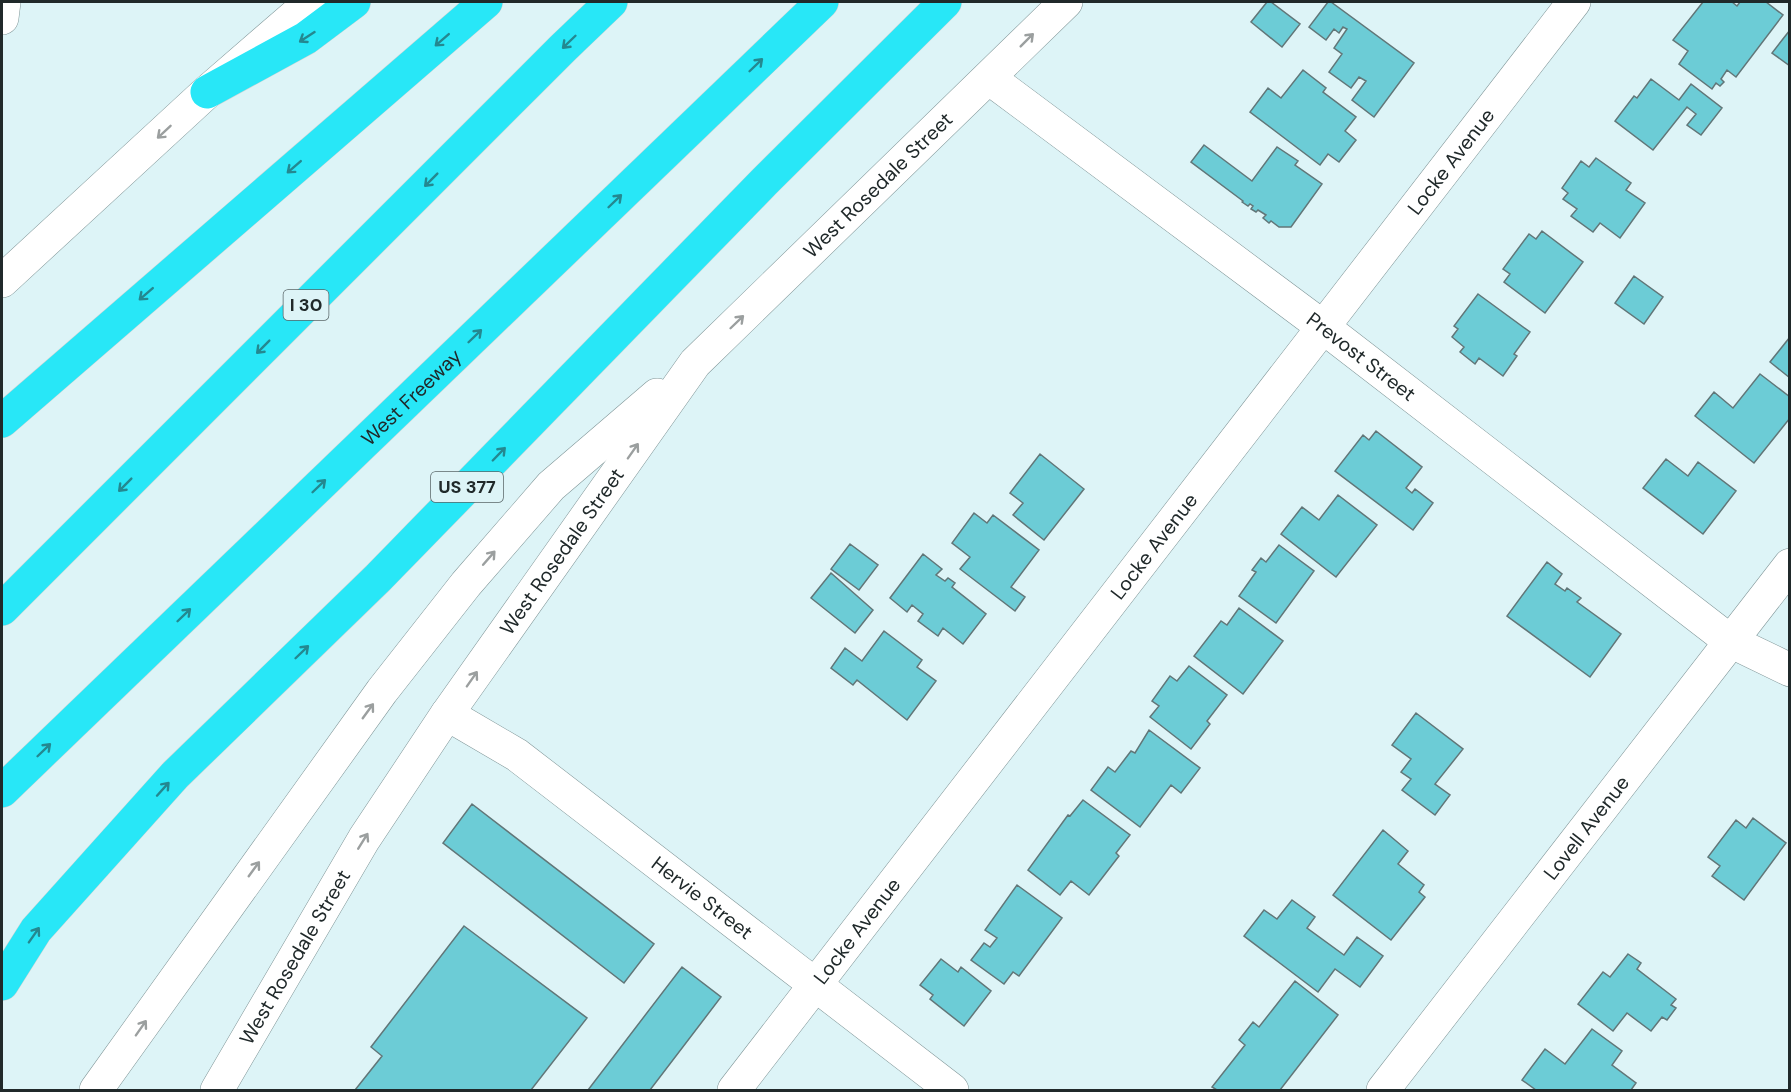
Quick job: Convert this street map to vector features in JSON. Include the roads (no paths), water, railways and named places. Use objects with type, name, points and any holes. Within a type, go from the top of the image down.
[{"type":"highway","points":[[207,92],[306,38],[354,2]]},
{"type":"highway","points":[[2,421],[486,2]]},
{"type":"highway","name":"I 30","points":[[2,609],[611,2]]},
{"type":"highway","name":"West Freeway","points":[[2,791],[822,2]]},
{"type":"highway","name":"US 377","points":[[2,984],[36,930],[175,775],[378,578],[764,182],[945,2]]},
{"type":"street","points":[[2,18],[4,2]]},
{"type":"street","points":[[2,281],[207,92],[311,2]]},
{"type":"street","points":[[989,78],[1066,2]]},
{"type":"street","name":"Locke Avenue","points":[[734,1090],[1574,2]]},
{"type":"street","name":"Prevost Street","points":[[989,78],[1323,327],[1730,641],[1790,670]]},
{"type":"street","name":"West Rosedale Street","points":[[217,1090],[364,839],[447,714],[695,363],[989,78]]},
{"type":"street","points":[[101,1083],[382,691],[466,584],[551,486],[695,363]]},
{"type":"street","name":"Lovell Avenue","points":[[1383,1090],[1790,565]]},
{"type":"street","name":"Hervie Street","points":[[447,714],[517,755],[952,1090]]}]
